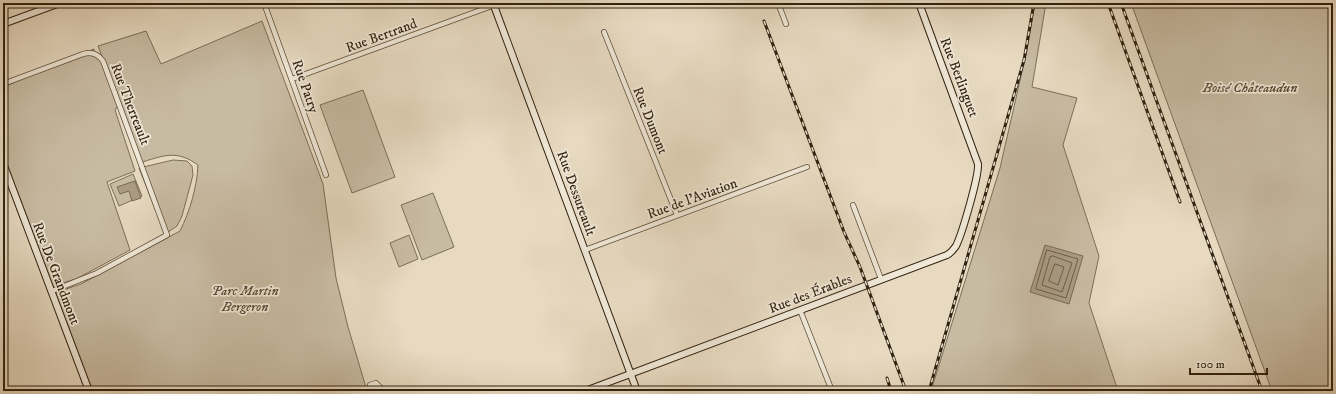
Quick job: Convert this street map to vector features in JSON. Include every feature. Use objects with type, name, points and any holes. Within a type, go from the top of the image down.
[{"type":"street","points":[[3,24],[60,3]]},
{"type":"street","name":"Rue Patry","points":[[264,3],[326,176]]},
{"type":"street","points":[[778,3],[786,24]]},
{"type":"street","name":"Rue Berlinguet","points":[[919,3],[977,159]]},
{"type":"street","name":"Rue Bertrand","points":[[292,79],[496,4]]},
{"type":"street","name":"Rue Dessureault","points":[[496,4],[638,391]]},
{"type":"street","name":"Rue Dumont","points":[[604,32],[677,215]]},
{"type":"street","name":"Rue Therreault","points":[[3,84],[83,54],[92,53],[99,56],[105,68],[167,235],[97,273],[52,291]]},
{"type":"street","name":"Rue des Érables","points":[[585,391],[947,255],[952,252],[960,236],[977,175],[977,159]]},
{"type":"street","name":"Rue De Grandmont","points":[[3,163],[89,391]]},
{"type":"street","name":"Rue de l'Aviation","points":[[585,250],[807,167]]},
{"type":"street","points":[[853,205],[881,279]]},
{"type":"street","points":[[800,310],[832,391]]},
{"type":"street","points":[[369,391],[370,385],[376,383],[380,386],[381,391]]},
{"type":"green space","points":[[1035,3],[1046,3],[1032,87],[1077,98],[1063,145],[1099,256],[1089,303],[1118,391],[931,391],[1000,168],[1027,50]]},
{"type":"green space","name":"Boisé Châteaudun","points":[[1131,3],[1333,3],[1333,391],[1272,391]]},
{"type":"green space","name":"Parc Martin Bergeron","points":[[262,21],[323,184],[336,278],[348,327],[367,391],[87,391],[51,294],[81,284],[180,231],[192,199],[198,165],[190,160],[176,155],[162,156],[139,163],[119,104],[115,110],[135,171],[107,182],[130,250],[78,278],[49,288],[3,162],[3,87],[13,83],[13,80],[94,49],[94,55],[105,64],[98,46],[146,31],[161,64]]},
{"type":"green space","points":[[363,90],[395,177],[352,193],[320,105]]},
{"type":"green space","points":[[173,160],[187,161],[192,166],[193,175],[182,216],[177,226],[165,234],[139,168]]},
{"type":"green space","points":[[133,174],[142,196],[119,206],[110,184]]},
{"type":"green space","points":[[433,193],[454,247],[422,260],[401,205]]},
{"type":"green space","points":[[409,235],[418,259],[399,267],[390,243]]},
{"type":"water","points":[[135,181],[141,198],[132,201],[129,191],[120,194],[117,187]]},
{"type":"water","points":[[1045,245],[1083,256],[1069,304],[1030,292]]},
{"type":"railway","points":[[929,391],[1024,60],[1034,3]]},
{"type":"railway","points":[[1108,3],[1180,202]]},
{"type":"railway","points":[[1121,3],[1262,391]]},
{"type":"railway","points":[[764,21],[844,232],[860,267],[906,391]]},
{"type":"railway","points":[[887,378],[891,391]]}]
